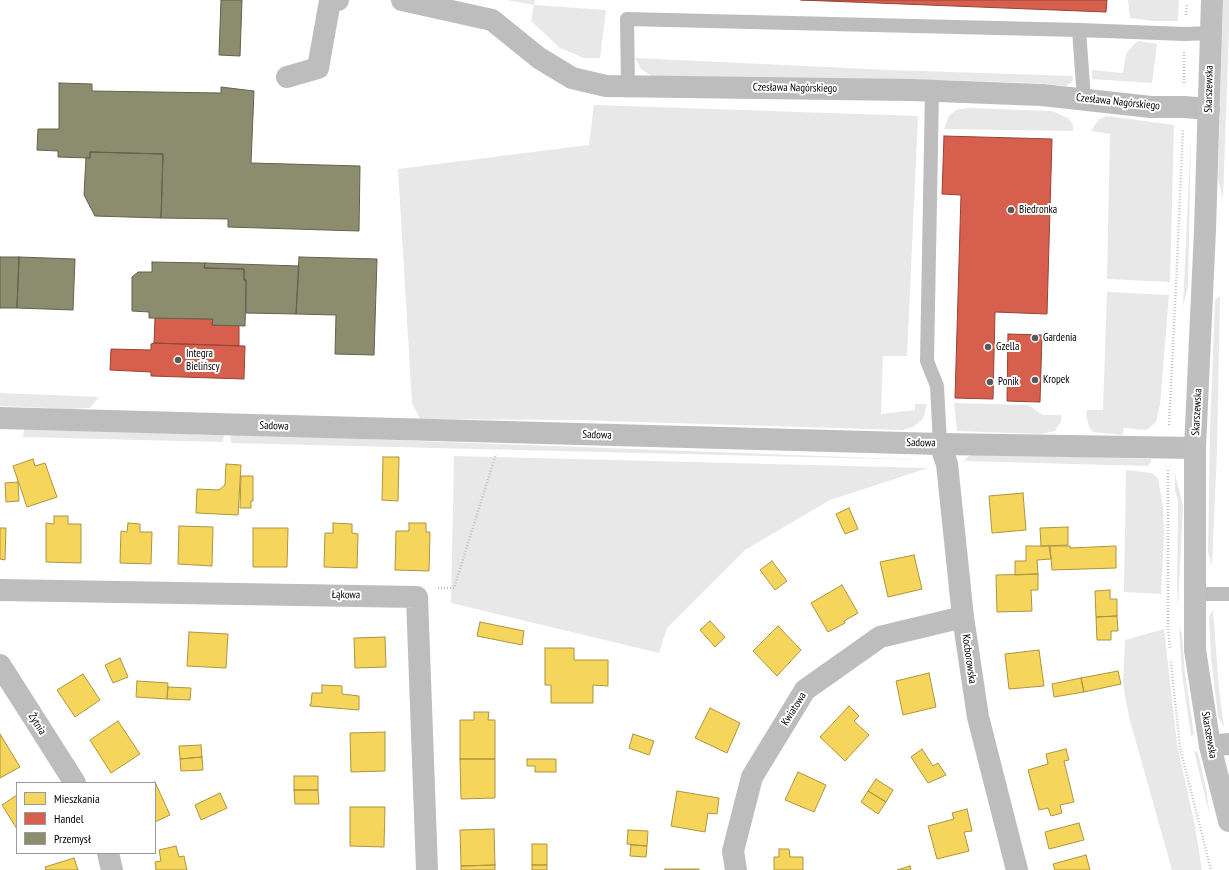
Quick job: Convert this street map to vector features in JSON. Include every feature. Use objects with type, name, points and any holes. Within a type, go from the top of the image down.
[{"type":"main road","name":"Skarszewska","points":[[1212,0],[1205,237],[1195,448],[1195,650],[1220,745],[1229,821]]},
{"type":"street","points":[[287,77],[318,68],[330,1],[338,0]]},
{"type":"street","name":"Czesława Nagórskiego","points":[[402,0],[492,20],[539,58],[572,78],[606,86],[1042,94],[1151,107],[1209,109]]},
{"type":"street","name":"Sadowa","points":[[0,418],[940,444],[1195,448]]},
{"type":"street","name":"Kocborowska","points":[[940,444],[947,464],[963,618],[978,717],[1017,870]]},
{"type":"street","name":"Łąkowa","points":[[0,590],[417,596],[427,870]]},
{"type":"street","name":"Kwiatowa","points":[[736,870],[733,851],[752,777],[806,690],[880,637],[963,618]]},
{"type":"street","name":"Żytnia","points":[[0,665],[74,782]]},
{"type":"street","points":[[108,854],[112,870]]},
{"type":"lane","points":[[628,86],[628,19],[1185,34],[1211,33]]},
{"type":"lane","points":[[1079,30],[1084,99]]},
{"type":"lane","points":[[932,91],[927,361],[938,386],[940,444]]},
{"type":"lane","points":[[1195,594],[1229,594]]},
{"type":"path","points":[[454,588],[497,451]]},
{"type":"shaded area","points":[[507,0],[535,0],[534,5]]},
{"type":"shaded area","points":[[1128,0],[1179,0],[1178,21],[1154,21],[1130,18]]},
{"type":"shaded area","points":[[1223,0],[1229,0],[1229,27],[1223,198],[1218,179]]},
{"type":"shaded area","points":[[534,5],[606,10],[600,58],[584,58],[560,48],[531,21]]},
{"type":"shaded area","points":[[1139,41],[1157,44],[1152,83],[1092,79],[1092,70],[1123,73],[1126,54],[1134,44]]},
{"type":"shaded area","points":[[635,58],[890,70],[1073,76],[1072,82],[1066,86],[1035,83],[945,80],[873,83],[652,76],[641,69]]},
{"type":"shaded area","points":[[594,105],[918,116],[907,356],[883,356],[881,414],[915,410],[915,404],[927,404],[923,419],[913,427],[902,430],[574,420],[420,419],[412,403],[398,169],[589,145]]},
{"type":"shaded area","points":[[967,108],[1052,111],[1068,118],[1073,125],[1073,131],[944,129],[949,116],[956,110]]},
{"type":"shaded area","points":[[1107,116],[1174,125],[1170,282],[1107,279],[1110,134],[1091,131],[1099,119]]},
{"type":"shaded area","points":[[1191,133],[1188,286],[1183,306]]},
{"type":"shaded area","points":[[1107,292],[1169,295],[1160,405],[1156,422],[1146,430],[1124,428],[1122,435],[1093,432],[1089,427],[1086,415],[1087,410],[1103,410]]},
{"type":"shaded area","points":[[1220,296],[1217,451],[1212,566],[1208,552],[1210,431],[1215,300]]},
{"type":"shaded area","points":[[0,393],[99,397],[90,408],[70,409],[0,406]]},
{"type":"shaded area","points":[[954,403],[1028,405],[1043,415],[1062,415],[1061,421],[1055,431],[1040,434],[957,431]]},
{"type":"shaded area","points":[[24,429],[224,435],[223,442],[23,437]]},
{"type":"shaded area","points":[[230,434],[928,460],[231,443]]},
{"type":"shaded area","points":[[978,453],[1151,459],[1151,462],[1148,466],[964,461],[969,456]]},
{"type":"shaded area","points":[[454,456],[928,468],[830,500],[745,550],[667,628],[659,653],[451,603]]},
{"type":"shaded area","points":[[1126,470],[1152,473],[1158,478],[1163,507],[1164,536],[1161,594],[1124,592]]},
{"type":"shaded area","points":[[1175,473],[1183,506],[1178,608],[1178,501],[1175,491]]},
{"type":"shaded area","points":[[1213,610],[1219,689],[1224,727],[1218,717],[1211,657],[1209,617]]},
{"type":"shaded area","points":[[1179,626],[1182,634],[1185,673],[1194,734],[1191,736],[1182,674]]},
{"type":"shaded area","points":[[1164,629],[1177,744],[1195,826],[1202,870],[1172,870],[1129,717],[1123,684],[1125,640]]},
{"type":"shaded area","points":[[1194,751],[1198,752],[1210,816]]},
{"type":"building: Mieszkania","points":[[383,457],[399,457],[398,501],[382,500]]},
{"type":"building: Mieszkania","points":[[33,459],[35,466],[45,463],[57,497],[27,507],[13,466]]},
{"type":"building: Mieszkania","points":[[226,464],[241,465],[238,515],[196,513],[197,489],[219,490],[225,485]]},
{"type":"building: Mieszkania","points":[[241,476],[253,476],[253,501],[251,501],[251,508],[240,508]]},
{"type":"building: Mieszkania","points":[[18,482],[19,501],[6,502],[5,483]]},
{"type":"building: Mieszkania","points":[[1023,493],[1026,530],[992,533],[989,496]]},
{"type":"building: Mieszkania","points":[[849,508],[858,529],[845,534],[836,514]]},
{"type":"building: Mieszkania","points":[[54,516],[68,516],[68,524],[81,524],[81,563],[46,562],[46,523],[54,524]]},
{"type":"building: Mieszkania","points":[[128,523],[140,524],[140,532],[152,532],[151,564],[120,563],[121,531],[127,532]]},
{"type":"building: Mieszkania","points":[[333,523],[352,524],[352,533],[358,534],[357,568],[324,567],[325,533],[333,533]]},
{"type":"building: Mieszkania","points":[[409,523],[426,523],[426,532],[430,532],[429,571],[395,570],[396,531],[409,531]]},
{"type":"building: Mieszkania","points":[[179,526],[213,527],[212,566],[178,564]]},
{"type":"building: Mieszkania","points":[[1068,527],[1068,545],[1041,546],[1040,528]]},
{"type":"building: Mieszkania","points":[[0,528],[6,528],[5,560],[0,559]]},
{"type":"building: Mieszkania","points":[[253,528],[288,528],[287,567],[253,567]]},
{"type":"building: Mieszkania","points":[[1026,546],[1049,546],[1051,559],[1037,560],[1038,574],[1015,575],[1015,561],[1026,561]]},
{"type":"building: Mieszkania","points":[[1050,546],[1070,546],[1070,548],[1116,546],[1116,568],[1052,570]]},
{"type":"building: Mieszkania","points":[[914,555],[922,589],[888,597],[880,562]]},
{"type":"building: Mieszkania","points":[[772,561],[787,581],[775,590],[760,570]]},
{"type":"building: Mieszkania","points":[[1038,574],[1038,590],[1031,590],[1032,611],[997,612],[996,575]]},
{"type":"building: Mieszkania","points":[[842,585],[858,613],[844,621],[845,623],[828,632],[811,603]]},
{"type":"building: Mieszkania","points":[[1110,590],[1110,599],[1117,599],[1117,616],[1096,617],[1095,591]]},
{"type":"building: Mieszkania","points":[[1117,616],[1118,631],[1111,631],[1111,640],[1097,640],[1096,617]]},
{"type":"building: Mieszkania","points":[[710,621],[725,637],[715,647],[700,630]]},
{"type":"building: Mieszkania","points":[[480,622],[524,631],[522,645],[477,636]]},
{"type":"building: Mieszkania","points":[[778,626],[801,650],[777,676],[753,651]]},
{"type":"building: Mieszkania","points":[[189,632],[228,634],[226,668],[187,666]]},
{"type":"building: Mieszkania","points":[[385,637],[386,667],[355,668],[354,638]]},
{"type":"building: Mieszkania","points":[[545,648],[574,648],[574,660],[608,660],[608,686],[593,685],[593,703],[551,703],[551,685],[545,685]]},
{"type":"building: Mieszkania","points":[[1039,650],[1044,686],[1009,689],[1005,654]]},
{"type":"building: Mieszkania","points":[[120,658],[128,677],[113,683],[105,665]]},
{"type":"building: Mieszkania","points":[[1118,671],[1121,684],[1084,692],[1081,678]]},
{"type":"building: Mieszkania","points":[[929,673],[936,707],[903,715],[896,681]]},
{"type":"building: Mieszkania","points":[[83,674],[100,700],[75,717],[57,690]]},
{"type":"building: Mieszkania","points":[[1081,678],[1084,692],[1054,697],[1052,684]]},
{"type":"building: Mieszkania","points":[[137,681],[168,683],[167,699],[136,697]]},
{"type":"building: Mieszkania","points":[[322,685],[342,686],[342,694],[359,696],[359,710],[310,706],[312,693],[322,693]]},
{"type":"building: Mieszkania","points":[[168,687],[191,688],[190,700],[167,699]]},
{"type":"building: Mieszkania","points":[[849,706],[859,716],[854,721],[869,735],[845,761],[820,737]]},
{"type":"building: Mieszkania","points":[[710,708],[740,723],[727,753],[695,738]]},
{"type":"building: Mieszkania","points":[[474,712],[489,712],[488,720],[495,720],[495,759],[460,759],[460,720],[474,720]]},
{"type":"building: Mieszkania","points":[[118,721],[140,754],[111,773],[90,740]]},
{"type":"building: Mieszkania","points":[[385,732],[385,771],[351,772],[350,733]]},
{"type":"building: Mieszkania","points":[[0,734],[20,767],[0,778]]},
{"type":"building: Mieszkania","points":[[633,734],[654,741],[649,755],[629,748]]},
{"type":"building: Mieszkania","points":[[201,745],[202,757],[180,759],[179,746]]},
{"type":"building: Mieszkania","points":[[922,749],[933,766],[938,763],[946,775],[928,783],[911,757]]},
{"type":"building: Mieszkania","points":[[1066,749],[1069,760],[1064,761],[1074,802],[1060,805],[1062,813],[1051,816],[1048,808],[1039,810],[1028,770],[1048,764],[1046,754]]},
{"type":"building: Mieszkania","points":[[202,757],[203,770],[181,771],[180,759]]},
{"type":"building: Mieszkania","points":[[460,759],[495,759],[495,798],[461,799]]},
{"type":"building: Mieszkania","points":[[527,759],[556,759],[556,772],[535,772],[535,766],[527,766]]},
{"type":"building: Mieszkania","points":[[798,772],[826,785],[814,812],[785,800]]},
{"type":"building: Mieszkania","points":[[294,776],[318,776],[318,790],[294,790]]},
{"type":"building: Mieszkania","points":[[876,779],[893,790],[886,802],[868,791]]},
{"type":"building: Mieszkania","points":[[156,784],[170,815],[156,822]]},
{"type":"building: Mieszkania","points":[[294,790],[318,790],[319,804],[295,804]]},
{"type":"building: Mieszkania","points":[[677,791],[719,798],[717,814],[708,813],[705,832],[671,826]]},
{"type":"building: Mieszkania","points":[[868,791],[886,802],[878,814],[861,802]]},
{"type":"building: Mieszkania","points":[[220,793],[227,808],[201,820],[195,805]]},
{"type":"building: Mieszkania","points":[[16,796],[16,827],[2,805]]},
{"type":"building: Mieszkania","points":[[350,807],[385,807],[384,847],[350,846]]},
{"type":"building: Mieszkania","points":[[967,809],[972,831],[964,832],[969,851],[937,859],[928,826],[954,819],[952,813]]},
{"type":"building: Mieszkania","points":[[1079,823],[1084,840],[1049,849],[1045,832]]},
{"type":"building: Mieszkania","points":[[494,829],[495,865],[461,866],[460,830]]},
{"type":"building: Mieszkania","points":[[628,830],[648,831],[647,846],[627,844]]},
{"type":"building: Mieszkania","points":[[532,844],[547,844],[547,865],[532,865]]},
{"type":"building: Mieszkania","points":[[631,845],[647,846],[646,857],[630,856]]},
{"type":"building: Mieszkania","points":[[176,846],[179,857],[184,856],[187,870],[156,870],[155,862],[161,861],[159,850]]},
{"type":"building: Mieszkania","points":[[779,849],[789,849],[790,857],[803,857],[803,870],[774,870],[774,857],[779,857]]},
{"type":"building: Mieszkania","points":[[1086,855],[1090,870],[1055,870],[1053,864]]},
{"type":"building: Mieszkania","points":[[74,858],[78,870],[46,870],[45,867]]},
{"type":"building: Mieszkania","points":[[495,865],[495,870],[461,870],[461,866]]},
{"type":"building: Mieszkania","points":[[532,865],[547,865],[547,870],[532,870]]},
{"type":"building: Mieszkania","points":[[910,866],[911,870],[897,870]]},
{"type":"building: Mieszkania","points":[[699,869],[699,870],[665,870]]},
{"type":"building: Handel","points":[[801,0],[1107,0],[1106,12]]},
{"type":"building: Handel","points":[[944,136],[1052,139],[1047,314],[995,312],[993,399],[955,398],[961,195],[942,194]]},
{"type":"building: Handel","points":[[155,318],[213,319],[212,325],[239,325],[239,346],[154,343]]},
{"type":"building: Handel","points":[[1008,334],[1042,335],[1040,402],[1007,401]]},
{"type":"building: Handel","name":"Integra Bielińscy","points":[[151,344],[245,346],[244,379],[151,376],[151,372],[110,370],[111,349],[151,350]]},
{"type":"building: Przemysł","points":[[221,0],[242,0],[240,56],[219,55]]},
{"type":"building: Przemysł","points":[[59,83],[92,84],[92,91],[221,93],[221,87],[254,91],[251,163],[360,166],[359,231],[228,227],[228,219],[161,218],[163,154],[90,152],[90,158],[58,157],[58,151],[37,150],[38,129],[59,129]]},
{"type":"building: Przemysł","points":[[90,152],[163,154],[161,218],[95,216],[84,195],[86,157],[90,158]]},
{"type":"building: Przemysł","points":[[0,257],[19,257],[17,308],[0,308]]},
{"type":"building: Przemysł","points":[[19,257],[75,259],[73,310],[17,308]]},
{"type":"building: Przemysł","points":[[299,257],[377,259],[374,355],[335,354],[336,315],[296,314]]},
{"type":"building: Przemysł","points":[[152,262],[205,263],[204,268],[244,269],[244,280],[246,280],[245,326],[212,325],[213,319],[149,318],[149,312],[132,311],[132,277],[138,272],[152,272]]},
{"type":"building: Przemysł","points":[[205,263],[299,266],[296,314],[246,313],[246,280],[244,280],[244,269],[204,268]]},
{"type":"place","name":"Biedronka","points":[[1011,210]]},
{"type":"place","name":"Gardenia","points":[[1035,338]]},
{"type":"place","name":"Gzella","points":[[988,347]]},
{"type":"place","name":"Integra Bielińscy","points":[[178,360]]},
{"type":"place","name":"Kropek","points":[[1035,380]]},
{"type":"place","name":"Ponik","points":[[990,382]]}]
